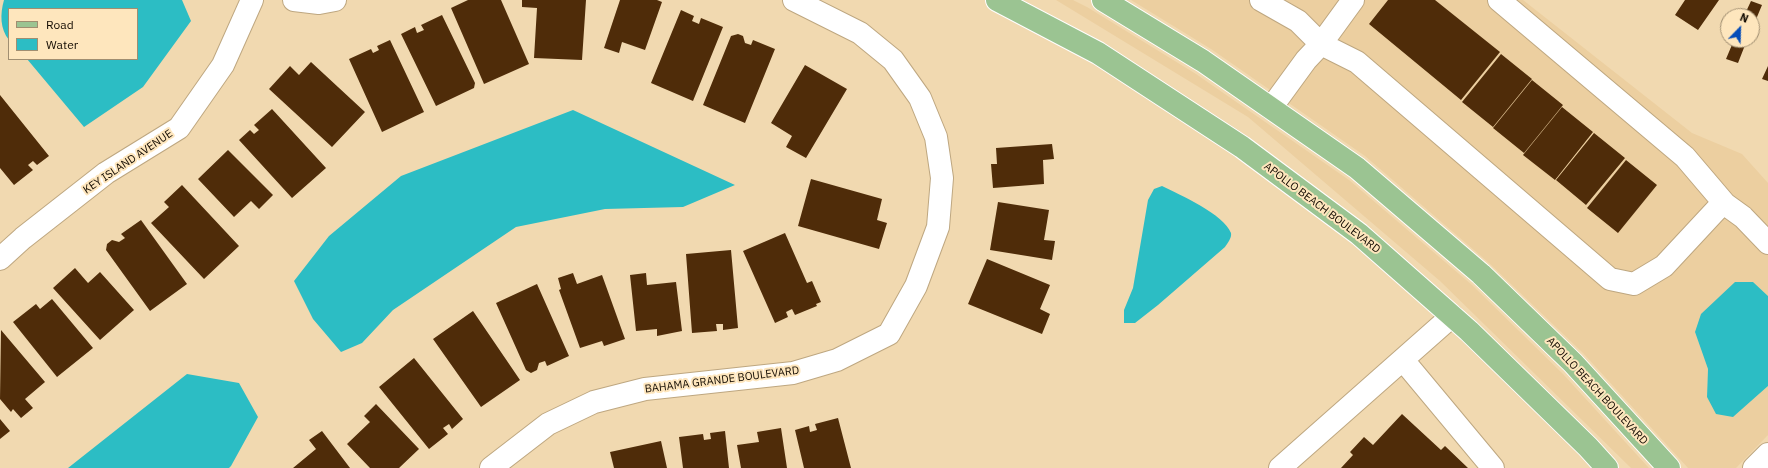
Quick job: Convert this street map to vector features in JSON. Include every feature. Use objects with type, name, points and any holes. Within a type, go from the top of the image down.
[{"type":"main road","name":"APOLLO BEACH BOULEVARD","points":[[997,0],[1098,53],[1242,147],[1359,234],[1452,316],[1588,447],[1607,468]]},
{"type":"main road","name":"APOLLO BEACH BOULEVARD","points":[[1103,0],[1203,61],[1357,168],[1481,274],[1572,364],[1669,468]]},
{"type":"street","name":"KEY ISLAND AVENUE","points":[[0,259],[23,238],[106,173],[179,128],[223,66],[252,0]]},
{"type":"street","points":[[294,0],[319,3],[335,0]]},
{"type":"street","name":"BAHAMA GRANDE BOULEVARD","points":[[491,468],[548,424],[594,402],[644,389],[793,373],[836,360],[889,334],[916,286],[938,227],[942,178],[936,137],[920,98],[893,60],[860,33],[794,0]]},
{"type":"street","points":[[1261,0],[1298,21],[1321,44],[1357,62],[1610,279],[1634,284],[1664,266],[1718,208],[1725,204]]},
{"type":"street","points":[[1271,108],[1306,60],[1321,44],[1352,0]]},
{"type":"street","points":[[1499,0],[1685,157],[1725,204],[1743,217],[1768,243]]},
{"type":"street","points":[[1280,468],[1452,316]]},
{"type":"street","points":[[1403,360],[1493,468]]},
{"type":"street","points":[[1754,468],[1768,454]]},
{"type":"shaded area","points":[[1056,0],[1073,0],[1087,7],[1196,74],[1349,180],[1472,285],[1563,374],[1649,468],[1631,468],[1440,281],[1248,117]]},
{"type":"shaded area","points":[[1131,0],[1523,0],[1692,133],[1742,154],[1768,183],[1768,296],[1753,282],[1695,332],[1708,369],[1707,397],[1733,417],[1768,386],[1768,435],[1736,468],[1688,468],[1583,353],[1489,263],[1365,156],[1211,49]]},
{"type":"water","points":[[4,0],[182,0],[191,21],[143,87],[84,127],[28,60],[138,60],[138,8],[8,8],[8,39],[2,26]]},
{"type":"water","points":[[573,110],[735,185],[683,207],[605,209],[516,227],[393,310],[362,343],[341,352],[313,319],[294,281],[329,236],[401,176]]},
{"type":"water","points":[[1162,186],[1211,212],[1227,226],[1231,233],[1231,237],[1225,247],[1158,305],[1135,323],[1124,323],[1124,310],[1133,288],[1148,200],[1154,189]]},
{"type":"water","points":[[1735,282],[1753,282],[1768,296],[1768,386],[1733,417],[1716,414],[1707,397],[1708,369],[1695,332],[1701,314]]},
{"type":"water","points":[[187,374],[239,383],[258,417],[229,468],[68,468]]},
{"type":"building","points":[[468,0],[501,0],[529,64],[484,84],[451,8]]},
{"type":"building","points":[[522,0],[586,0],[582,60],[534,58],[537,8],[522,7]]},
{"type":"building","points":[[620,0],[657,0],[662,2],[645,50],[622,42],[619,53],[604,48]]},
{"type":"building","points":[[1388,0],[1435,0],[1500,52],[1461,100],[1369,24]]},
{"type":"building","points":[[1685,0],[1719,0],[1698,30],[1675,15]]},
{"type":"building","points":[[1751,1],[1762,5],[1760,10],[1760,8],[1748,8]]},
{"type":"building","points":[[681,10],[694,16],[692,21],[699,24],[701,18],[723,27],[693,101],[651,83]]},
{"type":"building","points":[[442,15],[475,83],[474,88],[436,106],[401,34],[415,27],[417,33],[424,30],[421,25]]},
{"type":"building","points":[[738,34],[743,36],[745,43],[751,45],[753,40],[775,49],[745,123],[703,105],[731,36]]},
{"type":"building","points":[[390,40],[424,112],[382,132],[349,59],[371,49],[373,53],[379,50],[377,46]]},
{"type":"building","points":[[1731,48],[1744,48],[1738,63],[1726,59]]},
{"type":"building","points":[[1501,54],[1532,79],[1493,127],[1462,102]]},
{"type":"building","points":[[311,62],[365,112],[332,147],[269,89],[290,66],[299,75]]},
{"type":"building","points":[[805,65],[847,89],[806,158],[786,147],[792,136],[771,123]]},
{"type":"building","points":[[1768,66],[1768,81],[1762,79]]},
{"type":"building","points":[[1532,80],[1563,105],[1524,153],[1493,128]]},
{"type":"building","points":[[0,95],[49,156],[37,165],[33,161],[28,165],[33,170],[14,185],[0,168]]},
{"type":"building","points":[[1562,107],[1593,132],[1555,180],[1523,155]]},
{"type":"building","points":[[272,109],[326,168],[292,198],[239,140],[250,130],[254,134],[259,130],[254,125]]},
{"type":"building","points":[[1594,133],[1625,158],[1586,205],[1556,180]]},
{"type":"building","points":[[1052,144],[1054,159],[1043,160],[1044,184],[993,188],[991,164],[997,164],[996,148]]},
{"type":"building","points":[[228,150],[273,195],[259,209],[251,201],[234,217],[198,179]]},
{"type":"building","points":[[1626,160],[1657,185],[1618,233],[1587,208]]},
{"type":"building","points":[[811,179],[882,199],[877,220],[887,223],[879,249],[798,226]]},
{"type":"building","points":[[182,185],[239,246],[204,279],[151,223],[169,207],[164,202]]},
{"type":"building","points":[[998,202],[1049,210],[1044,240],[1055,241],[1052,260],[990,250]]},
{"type":"building","points":[[141,220],[187,284],[150,311],[106,250],[107,244],[112,240],[119,242],[125,238],[121,234]]},
{"type":"building","points":[[785,233],[807,283],[812,281],[821,302],[816,304],[817,306],[795,315],[792,309],[786,312],[788,317],[775,323],[743,251]]},
{"type":"building","points":[[731,250],[738,328],[723,330],[723,324],[716,324],[717,331],[692,333],[686,254]]},
{"type":"building","points":[[987,259],[1050,285],[1040,309],[1050,314],[1042,334],[968,304]]},
{"type":"building","points":[[75,268],[88,283],[100,272],[134,310],[100,340],[53,288]]},
{"type":"building","points":[[573,273],[577,284],[602,275],[625,339],[604,346],[602,341],[580,348],[559,290],[561,289],[558,278]]},
{"type":"building","points":[[646,273],[647,285],[676,282],[682,331],[657,336],[657,329],[636,331],[630,275]]},
{"type":"building","points":[[537,284],[569,356],[547,366],[545,361],[539,363],[537,370],[531,373],[526,370],[496,303]]},
{"type":"building","points":[[52,299],[93,348],[57,377],[13,322],[36,304],[40,309]]},
{"type":"building","points":[[473,311],[520,380],[481,407],[433,339]]},
{"type":"building","points":[[1,330],[45,382],[25,399],[33,408],[21,418],[13,409],[11,412],[0,399]]},
{"type":"building","points":[[414,358],[463,419],[452,429],[449,424],[443,428],[448,434],[429,449],[379,387]]},
{"type":"building","points":[[376,404],[419,449],[399,468],[370,468],[347,444],[370,422],[364,416]]},
{"type":"building","points":[[1402,414],[1441,450],[1445,446],[1468,468],[1341,468],[1353,455],[1350,452],[1364,437],[1373,445]]},
{"type":"building","points":[[838,418],[851,468],[804,468],[795,430],[809,426],[810,432],[817,430],[815,424]]},
{"type":"building","points":[[0,419],[10,431],[0,439]]},
{"type":"building","points":[[781,428],[787,468],[741,468],[737,445],[759,442],[757,432]]},
{"type":"building","points":[[322,431],[350,468],[293,468],[316,449],[309,440]]},
{"type":"building","points":[[725,431],[729,468],[683,468],[679,437],[703,434],[704,440],[711,439],[710,433]]},
{"type":"building","points":[[661,441],[667,468],[614,468],[610,452]]}]
